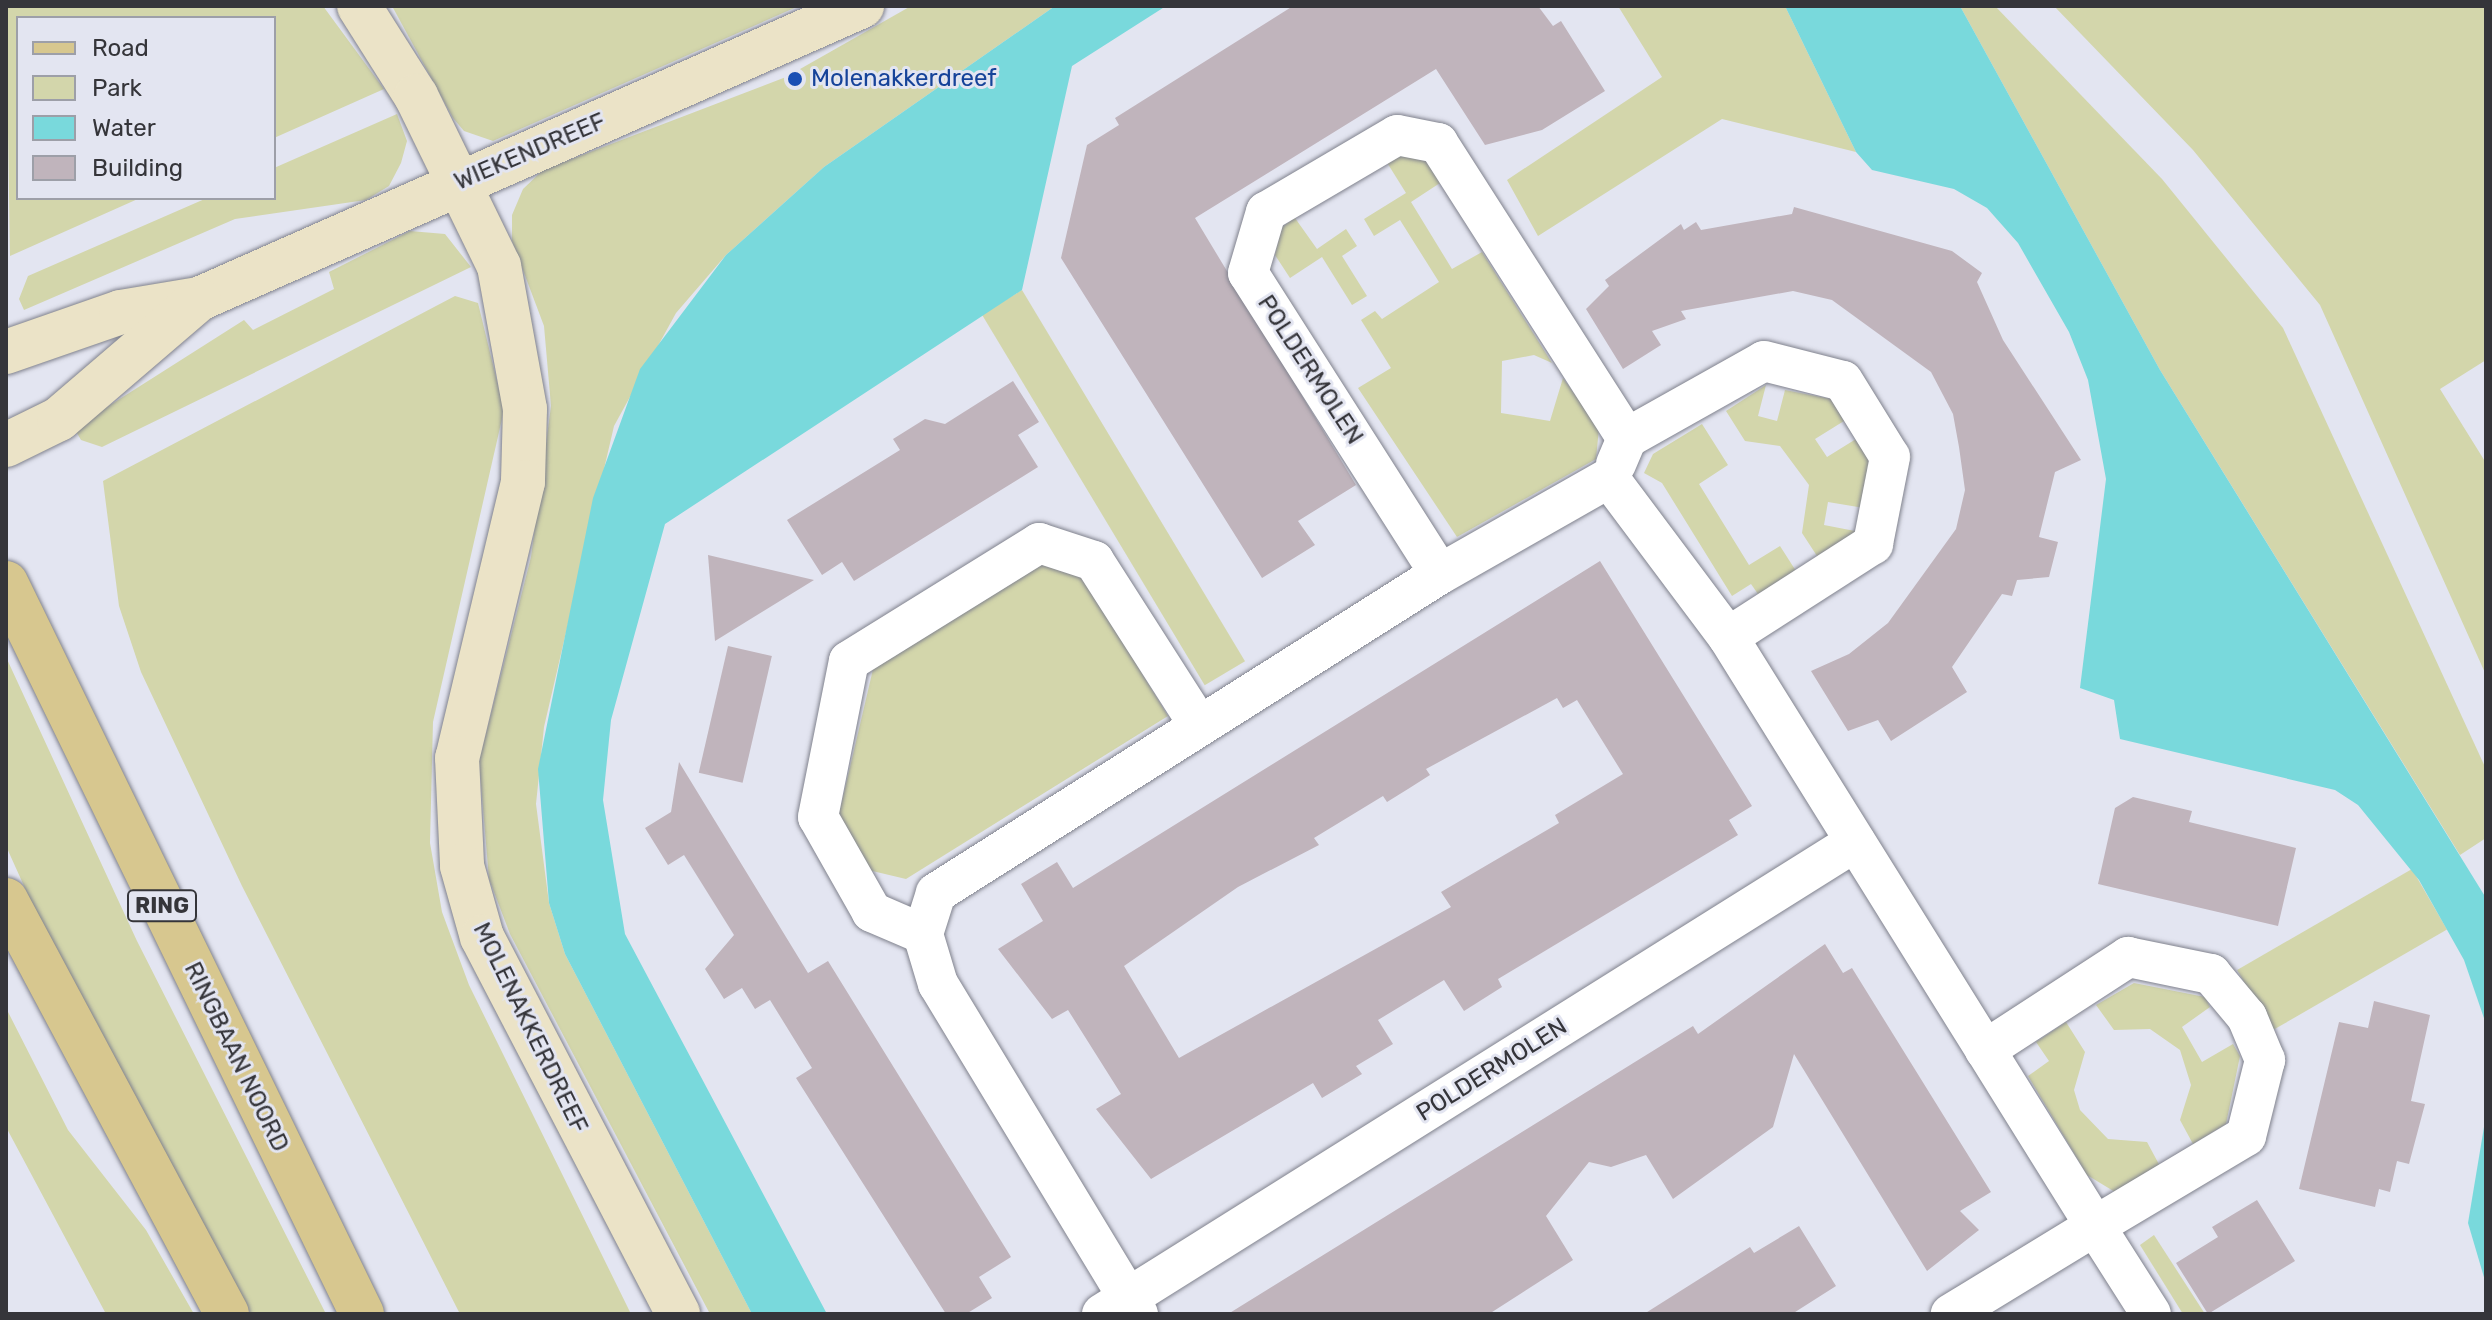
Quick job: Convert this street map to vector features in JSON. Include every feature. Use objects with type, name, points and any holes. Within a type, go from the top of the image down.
[{"type":"main road","name":"RINGBAAN NOORD","points":[[6,583],[362,1314]]},
{"type":"main road","points":[[6,900],[227,1314]]},
{"type":"street","name":"MOLENAKKERDREEF","points":[[359,6],[391,51],[499,266],[525,409],[523,482],[457,758],[462,866],[482,937],[648,1267],[678,1314]]},
{"type":"street","name":"WIEKENDREEF","points":[[6,352],[121,312],[199,299],[458,182],[787,45],[862,6]]},
{"type":"street","name":"POLDERMOLEN","points":[[1440,574],[1248,273],[1266,212],[1397,135],[1438,143],[1627,438]]},
{"type":"street","name":"WIEKENDREEF","points":[[6,445],[59,419],[199,299]]},
{"type":"street","points":[[1199,725],[1094,561],[1039,543],[849,661],[818,817],[872,912],[923,934],[936,893],[1440,574],[1609,478],[1627,438],[1764,361],[1843,381],[1890,457],[1873,544],[1728,637]]},
{"type":"street","points":[[1609,478],[1728,637],[2151,1314]]},
{"type":"street","name":"POLDERMOLEN","points":[[923,934],[938,984],[1123,1309],[1855,842]]},
{"type":"street","points":[[1951,1314],[2246,1136],[2265,1060],[2247,1017],[2211,974],[2128,957],[1985,1050]]},
{"type":"street","name":"MOLENAKKERDREEF","points":[[648,1267],[661,1314]]},
{"type":"green space","points":[[6,6],[323,6],[384,89],[276,137],[276,16],[16,16],[16,200],[136,200],[10,256]]},
{"type":"green space","points":[[392,6],[799,6],[493,141],[464,131],[453,118]]},
{"type":"green space","points":[[911,6],[1055,6],[824,167],[726,255],[676,313],[614,426],[544,727],[536,804],[549,903],[565,954],[752,1314],[710,1314],[510,934],[489,879],[479,761],[531,557],[551,406],[544,326],[512,241],[512,215],[523,189],[543,170],[786,77]]},
{"type":"green space","points":[[1618,6],[1785,6],[1856,152],[1722,119],[1538,236],[1507,180],[1662,77]]},
{"type":"green space","points":[[1960,6],[1995,6],[2162,179],[2283,328],[2486,769],[2486,838],[2460,855],[2160,370]]},
{"type":"green space","points":[[2054,6],[2486,6],[2486,360],[2440,389],[2486,463],[2486,675],[2320,305],[2193,150]]},
{"type":"green space","points":[[397,114],[407,141],[401,163],[389,186],[366,200],[235,219],[24,310],[19,299],[28,276],[202,200],[276,200],[276,167]]},
{"type":"green space","points":[[1396,155],[1426,160],[1440,183],[1411,202],[1452,269],[1482,252],[1552,363],[1534,355],[1502,361],[1501,413],[1550,421],[1563,378],[1599,428],[1596,459],[1457,537],[1358,388],[1391,368],[1361,320],[1375,311],[1382,319],[1439,282],[1400,220],[1374,236],[1364,219],[1406,193],[1386,161]]},
{"type":"green space","points":[[1295,218],[1317,249],[1346,229],[1357,246],[1342,256],[1367,296],[1352,305],[1322,257],[1290,278],[1275,255],[1282,227]]},
{"type":"green space","points":[[410,231],[445,234],[471,267],[102,447],[81,440],[74,428],[244,320],[253,330],[334,289],[329,272]]},
{"type":"green space","points":[[1022,290],[1245,661],[1205,685],[982,314]]},
{"type":"green space","points":[[455,296],[478,303],[504,410],[433,722],[430,843],[442,912],[469,985],[631,1314],[460,1314],[242,886],[141,672],[119,606],[103,481]]},
{"type":"green space","points":[[1766,385],[1758,416],[1777,421],[1785,390],[1831,399],[1844,421],[1815,439],[1827,457],[1856,439],[1874,461],[1864,508],[1828,502],[1824,525],[1860,532],[1817,556],[1802,533],[1809,485],[1780,446],[1745,441],[1726,411]]},
{"type":"green space","points":[[1702,424],[1728,465],[1699,484],[1749,565],[1780,546],[1796,571],[1758,594],[1751,584],[1732,596],[1662,483],[1644,473],[1653,454]]},
{"type":"green space","points":[[1042,558],[1075,564],[1168,716],[906,879],[864,869],[838,818],[874,665]]},
{"type":"green space","points":[[6,657],[137,941],[326,1314],[251,1314],[69,986],[6,846]]},
{"type":"green space","points":[[2412,869],[2447,930],[2272,1031],[2237,970]]},
{"type":"green space","points":[[2134,983],[2205,997],[2210,1007],[2182,1027],[2202,1062],[2233,1044],[2240,1056],[2226,1124],[2193,1144],[2180,1120],[2191,1085],[2180,1050],[2150,1029],[2114,1030],[2096,1005]]},
{"type":"green space","points":[[6,1008],[68,1130],[146,1230],[194,1314],[106,1314],[6,1127]]},
{"type":"green space","points":[[2066,1022],[2085,1052],[2074,1090],[2080,1110],[2108,1139],[2147,1142],[2161,1168],[2115,1192],[2087,1175],[2028,1076],[2049,1061],[2036,1042]]},
{"type":"green space","points":[[2154,1235],[2205,1314],[2183,1314],[2140,1245]]},
{"type":"water","points":[[1055,6],[1166,6],[1072,66],[1022,290],[665,524],[611,720],[603,800],[625,934],[827,1314],[752,1314],[565,954],[549,903],[538,769],[593,498],[640,369],[726,255],[824,167]]},
{"type":"water","points":[[1785,6],[1960,6],[2160,370],[2486,898],[2486,1024],[2464,960],[2419,880],[2358,805],[2335,790],[2120,739],[2114,700],[2080,688],[2106,479],[2088,380],[2069,332],[2018,243],[1987,208],[1954,189],[1872,170],[1856,152]]},
{"type":"water","points":[[2486,1115],[2486,1284],[2468,1223]]},
{"type":"building","points":[[1293,6],[1538,6],[1553,26],[1561,21],[1605,91],[1542,130],[1485,145],[1436,69],[1195,218],[1356,485],[1298,521],[1315,545],[1262,578],[1061,258],[1087,145],[1119,125],[1115,118]]},
{"type":"building","points":[[1794,207],[1952,251],[1982,273],[1977,282],[2003,340],[2081,460],[2055,472],[2039,537],[2058,542],[2049,577],[2017,580],[2012,596],[2002,594],[1952,667],[1967,692],[1891,741],[1878,720],[1848,731],[1811,671],[1849,654],[1888,623],[1956,529],[1965,490],[1959,447],[1953,414],[1931,372],[1832,300],[1793,291],[1681,311],[1686,319],[1652,331],[1661,345],[1623,369],[1586,309],[1609,286],[1605,280],[1681,224],[1684,230],[1696,222],[1701,230],[1792,214]]},
{"type":"building","points":[[1013,381],[1039,422],[1018,435],[1038,467],[854,581],[842,562],[822,575],[787,520],[900,450],[893,439],[925,419],[945,424]]},
{"type":"building","points":[[708,555],[814,580],[715,641]]},
{"type":"building","points":[[1600,561],[1752,806],[1729,820],[1738,835],[1498,979],[1502,987],[1464,1011],[1444,980],[1378,1020],[1393,1044],[1356,1066],[1362,1074],[1322,1098],[1313,1083],[1151,1179],[1096,1109],[1121,1094],[1068,1010],[1052,1019],[998,949],[1043,921],[1021,884],[1057,862],[1073,888]],"holes":[[[1557,698],[1563,708],[1577,700],[1623,774],[1555,815],[1559,823],[1441,892],[1451,907],[1179,1058],[1124,966],[1238,887],[1319,845],[1314,838],[1383,796],[1387,802],[1430,775],[1426,769]]]},
{"type":"building","points":[[728,646],[772,656],[743,783],[699,773]]},
{"type":"building","points":[[679,762],[808,973],[828,961],[1011,1257],[979,1277],[992,1298],[966,1314],[946,1314],[796,1078],[812,1068],[770,1000],[755,1009],[742,988],[724,999],[705,969],[734,935],[684,855],[668,865],[645,828],[671,812]]},
{"type":"building","points":[[2133,797],[2192,811],[2189,822],[2296,848],[2278,926],[2098,884],[2115,808]]},
{"type":"building","points":[[1825,944],[1843,973],[1852,968],[1991,1192],[1960,1211],[1979,1230],[1927,1271],[1794,1054],[1773,1127],[1673,1199],[1646,1155],[1611,1167],[1589,1162],[1546,1216],[1573,1260],[1489,1314],[1228,1314],[1693,1026],[1698,1034]]},
{"type":"building","points":[[2374,1001],[2430,1015],[2411,1101],[2425,1104],[2409,1164],[2397,1161],[2390,1192],[2379,1189],[2375,1207],[2299,1189],[2339,1022],[2368,1028]]},
{"type":"building","points":[[2257,1200],[2295,1261],[2208,1314],[2176,1263],[2218,1237],[2212,1227]]},
{"type":"building","points":[[1799,1226],[1836,1286],[1792,1314],[1644,1314],[1750,1247],[1754,1253]]},
{"type":"place","name":"Molenakkerdreef","points":[[795,79]]}]
